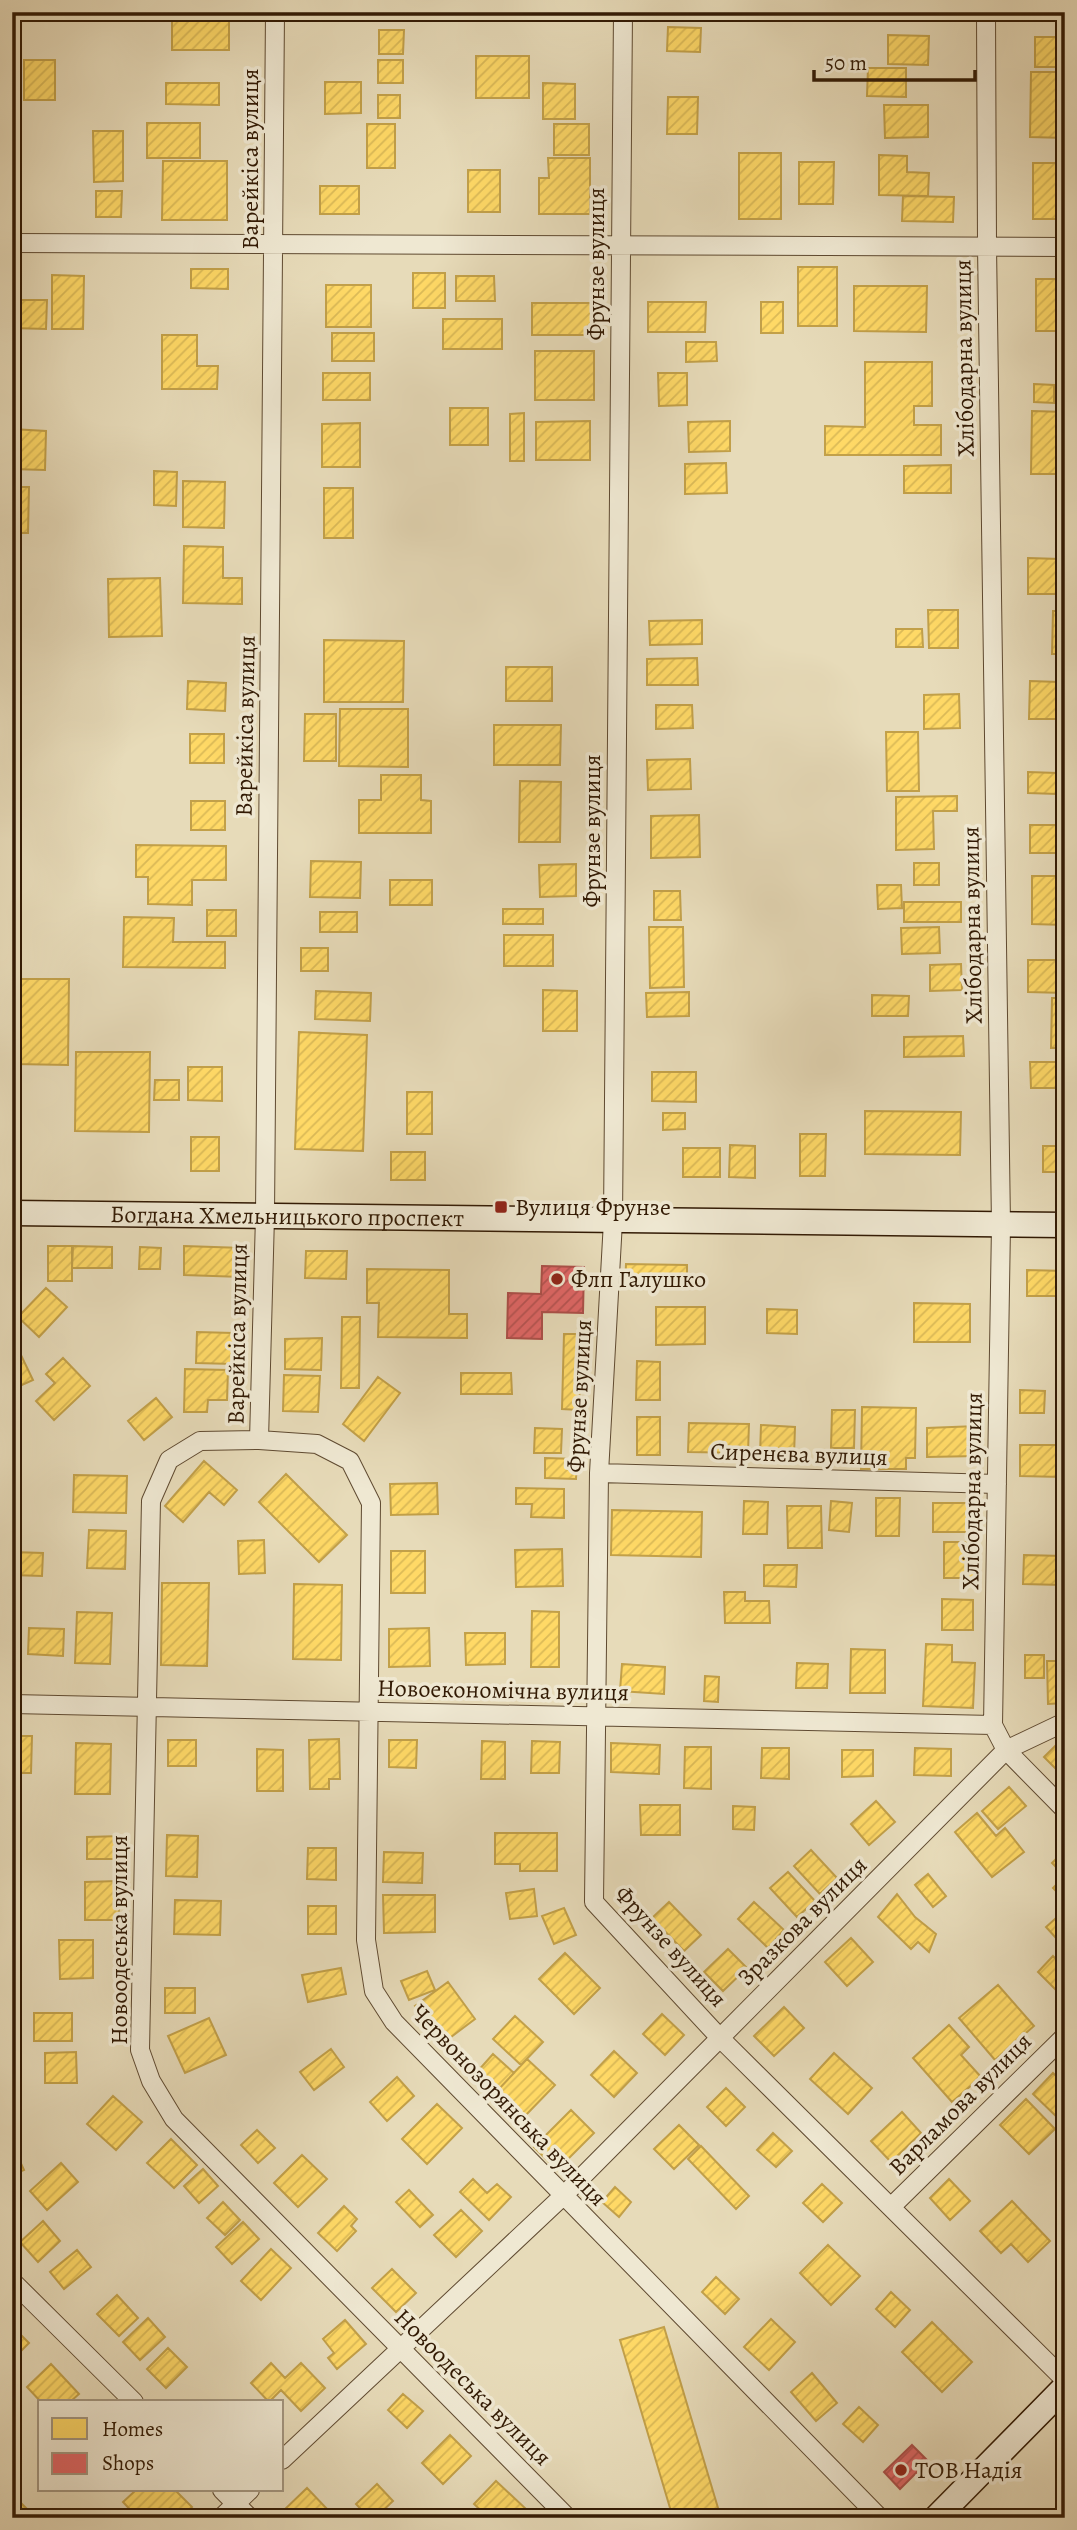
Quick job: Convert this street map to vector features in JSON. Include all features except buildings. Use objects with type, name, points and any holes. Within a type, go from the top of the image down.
[{"type":"main road","name":"Богдана Хмельницького проспект","points":[[12,1213],[1065,1226]]},
{"type":"main road","points":[[936,2518],[1065,2387]]},
{"type":"street","name":"Варейкіса вулиця","points":[[259,1440],[265,1216],[275,12]]},
{"type":"street","name":"Фрунзе вулиця","points":[[623,12],[613,1221],[599,1473],[594,1902],[720,2039],[1065,2380]]},
{"type":"street","name":"Хлібодарна вулиця","points":[[986,12],[986,246],[1001,1224],[993,1725],[1006,1750],[1065,1810]]},
{"type":"street","points":[[12,243],[1065,247]]},
{"type":"street","name":"Новоодеська вулиця","points":[[259,1440],[200,1441],[169,1460],[151,1501],[140,2050],[150,2081],[174,2119],[568,2518]]},
{"type":"street","name":"Червонозорянська вулиця","points":[[259,1440],[317,1444],[350,1461],[371,1503],[366,1940],[374,1991],[394,2022],[880,2518]]},
{"type":"street","name":"Сиренєва вулиця","points":[[599,1473],[997,1484]]},
{"type":"street","name":"Новоекономічна вулиця","points":[[12,1704],[993,1725]]},
{"type":"street","name":"Зразкова вулиця","points":[[284,2458],[563,2196],[1006,1750],[1065,1722]]},
{"type":"street","name":"Варламова вулиця","points":[[891,2207],[1065,2036]]},
{"type":"street","points":[[12,2281],[132,2400]]},
{"type":"street","points":[[224,2492],[250,2518]]},
{"type":"street","points":[[221,2518],[248,2492]]},
{"type":"place","name":"Вулиця Фрунзе","points":[[501,1207]]},
{"type":"place","name":"Флп Галушко","points":[[557,1279]]},
{"type":"place","name":"ТОВ Надія","points":[[901,2470]]}]
